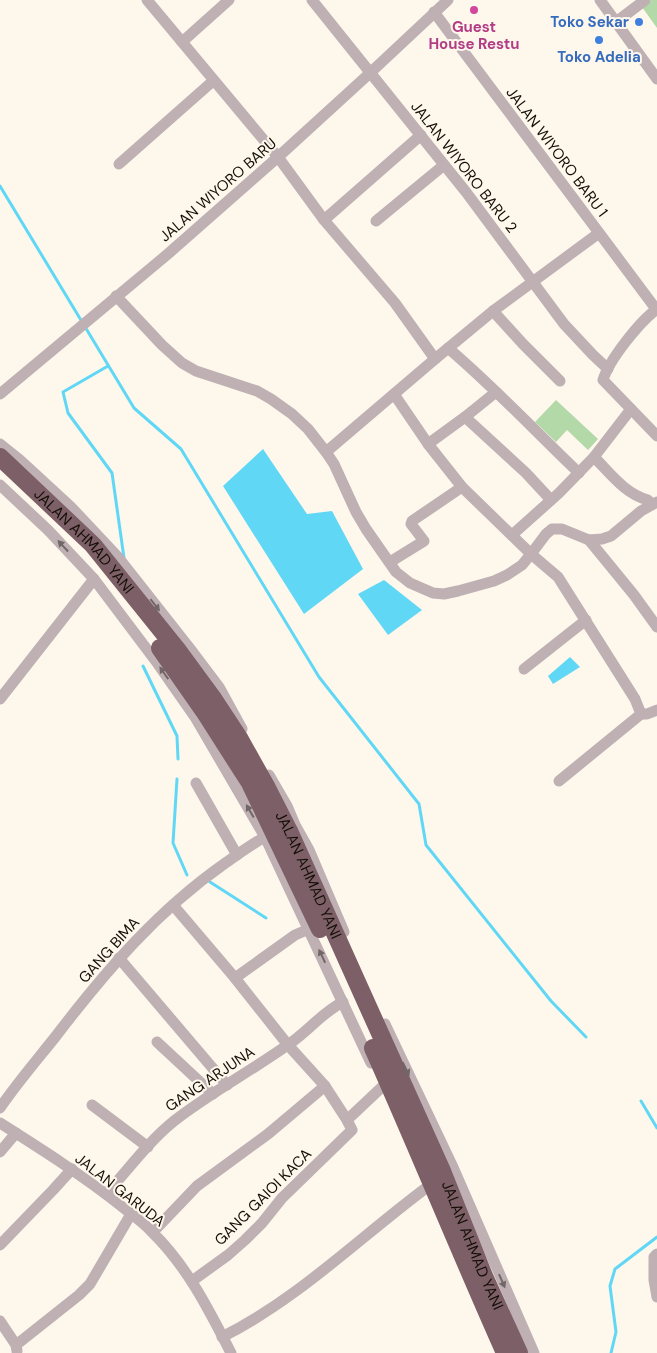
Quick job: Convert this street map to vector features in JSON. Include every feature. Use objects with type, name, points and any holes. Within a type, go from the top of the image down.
[{"type":"highway","name":"JALAN AHMAD YANI","points":[[0,457],[75,526],[103,557],[179,652],[239,738],[293,840],[442,1171],[505,1353]]},
{"type":"highway","name":"JALAN AHMAD YANI","points":[[0,472],[81,548],[168,657],[250,783],[316,919],[397,1110],[478,1278],[519,1353]]},
{"type":"street","points":[[146,0],[278,157],[324,220],[395,303],[435,359]]},
{"type":"street","points":[[182,42],[229,0]]},
{"type":"street","name":"JALAN WIYORO BARU 2","points":[[312,0],[466,192],[564,324],[608,368]]},
{"type":"street","name":"JALAN WIYORO BARU","points":[[0,394],[168,253],[278,157],[448,0]]},
{"type":"street","points":[[600,0],[657,79]]},
{"type":"street","points":[[616,22],[645,0]]},
{"type":"street","name":"JALAN WIYORO BARU 1","points":[[434,12],[657,309]]},
{"type":"street","points":[[119,164],[214,81]]},
{"type":"street","points":[[324,220],[421,135]]},
{"type":"street","points":[[376,221],[444,165]]},
{"type":"street","points":[[326,452],[494,311],[599,233]]},
{"type":"street","points":[[116,296],[182,364],[196,371],[257,391],[292,414],[308,429],[334,464],[356,512],[396,572],[410,583],[438,594],[458,591],[494,581],[514,570],[532,554],[546,534],[552,529],[562,529],[589,540],[602,539],[611,536],[653,502]]},
{"type":"street","points":[[656,433],[604,380],[608,368],[615,357],[639,325],[657,309]]},
{"type":"street","points":[[494,311],[523,344],[560,380]]},
{"type":"street","points":[[448,348],[579,472]]},
{"type":"street","points":[[428,444],[496,392]]},
{"type":"street","points":[[394,394],[428,444],[462,487],[558,577],[634,699],[641,714]]},
{"type":"street","points":[[512,535],[559,494],[594,456],[631,409]]},
{"type":"street","points":[[465,417],[526,472],[551,500]]},
{"type":"street","points":[[0,444],[71,507],[117,556],[219,687],[287,806],[308,850],[367,987],[452,1164],[534,1353]]},
{"type":"street","points":[[594,456],[624,487],[641,498],[653,502]]},
{"type":"street","points":[[0,485],[48,530],[94,579],[158,664],[195,717],[265,837],[382,1087],[397,1110],[426,1188],[497,1353]]},
{"type":"street","points":[[390,562],[424,541],[411,524],[412,521],[462,487]]},
{"type":"street","points":[[589,540],[657,626]]},
{"type":"street","points":[[0,699],[94,579]]},
{"type":"street","points":[[524,669],[586,620]]},
{"type":"street","points":[[559,781],[641,714],[657,710]]},
{"type":"street","points":[[196,782],[237,855]]},
{"type":"street","name":"GANG BIMA","points":[[0,1108],[80,1004],[119,958],[198,883],[265,837]]},
{"type":"street","points":[[173,905],[324,1086],[349,1125]]},
{"type":"street","points":[[235,978],[295,935],[309,929]]},
{"type":"street","points":[[119,958],[227,1085]]},
{"type":"street","name":"GANG ARJUNA","points":[[106,1194],[172,1123],[288,1045],[336,1005],[343,1002]]},
{"type":"street","points":[[157,1042],[213,1094]]},
{"type":"street","points":[[153,1232],[197,1186],[268,1134],[324,1086]]},
{"type":"street","name":"GANG GAIOI KACA","points":[[192,1281],[228,1255],[262,1223],[282,1198],[382,1087]]},
{"type":"street","points":[[92,1105],[148,1147]]},
{"type":"street","name":"JALAN GARUDA","points":[[0,1124],[72,1169],[153,1232],[192,1281],[231,1353]]},
{"type":"street","points":[[0,1152],[16,1134]]},
{"type":"street","points":[[0,1245],[72,1169]]},
{"type":"street","points":[[222,1337],[268,1311],[426,1188]]},
{"type":"street","points":[[0,1321],[16,1349],[90,1284],[131,1214]]},
{"type":"street","points":[[657,1254],[654,1257],[657,1297]]},
{"type":"green space","points":[[651,0],[657,0],[657,28],[642,7]]},
{"type":"green space","points":[[556,400],[598,439],[588,450],[567,430],[556,442],[535,422]]},
{"type":"water","points":[[263,449],[307,514],[332,511],[363,569],[304,614],[223,486]]},
{"type":"water","points":[[384,580],[422,610],[388,635],[358,594]]},
{"type":"water","points":[[570,657],[580,667],[553,684],[548,676]]},
{"type":"waterway","points":[[0,186],[134,408],[181,449],[319,677],[419,804],[426,845],[551,1001],[586,1037]]},
{"type":"waterway","points":[[108,366],[63,392],[68,413],[112,473],[124,558]]},
{"type":"waterway","points":[[143,666],[177,736],[178,759]]},
{"type":"waterway","points":[[177,779],[173,843],[187,875]]},
{"type":"waterway","points":[[210,882],[266,918]]},
{"type":"waterway","points":[[641,1101],[657,1128]]},
{"type":"waterway","points":[[611,1353],[616,1332],[610,1286],[615,1269],[657,1237]]},
{"type":"place","name":"Guest House Restu","points":[[474,10]]},
{"type":"place","name":"Toko Sekar","points":[[639,22]]},
{"type":"place","name":"Toko Adelia","points":[[599,40]]}]
